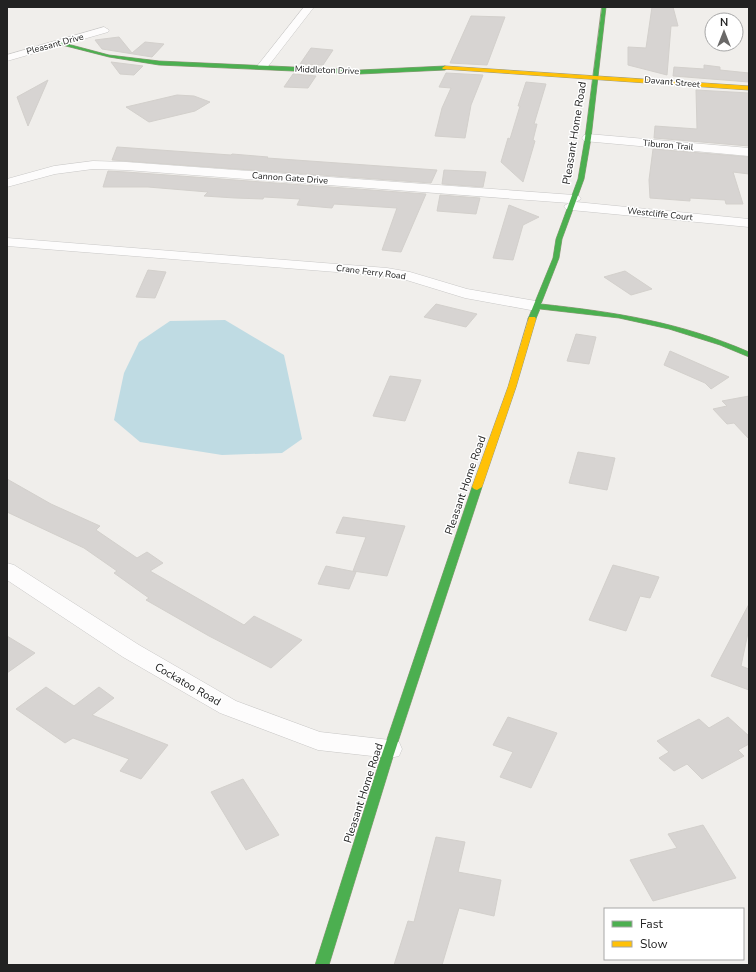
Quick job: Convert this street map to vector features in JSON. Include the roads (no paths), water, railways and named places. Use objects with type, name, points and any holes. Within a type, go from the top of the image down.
[{"type":"main road","name":"Pleasant Home Road","points":[[322,965],[390,750],[492,442],[512,387],[536,306],[556,258],[559,238],[581,179],[588,138],[604,7]]},
{"type":"main road","name":"Middleton Drive","points":[[60,43],[82,51],[113,58],[174,64],[262,67],[328,72],[376,72],[428,67],[595,76]]},
{"type":"main road","name":"Davant Street","points":[[595,76],[749,88]]},
{"type":"main road","name":"Crane Ferry Road","points":[[536,306],[629,317],[666,324],[714,339],[749,355]]},
{"type":"street","points":[[262,67],[309,7]]},
{"type":"street","name":"Pleasant Drive","points":[[7,58],[104,30]]},
{"type":"street","name":"Tiburon Trail","points":[[588,138],[749,152]]},
{"type":"street","name":"Cannon Gate Drive","points":[[7,182],[54,170],[93,165],[126,166],[573,202]]},
{"type":"street","name":"Westcliffe Court","points":[[573,202],[749,223]]},
{"type":"street","name":"Crane Ferry Road","points":[[7,242],[387,272],[405,275],[465,293],[536,306]]},
{"type":"street","name":"Cockatoo Road","points":[[7,570],[131,651],[228,707],[318,741],[390,750]]},
{"type":"water","points":[[225,320],[284,355],[302,439],[282,453],[222,455],[140,442],[114,420],[124,373],[139,342],[170,321]]}]
